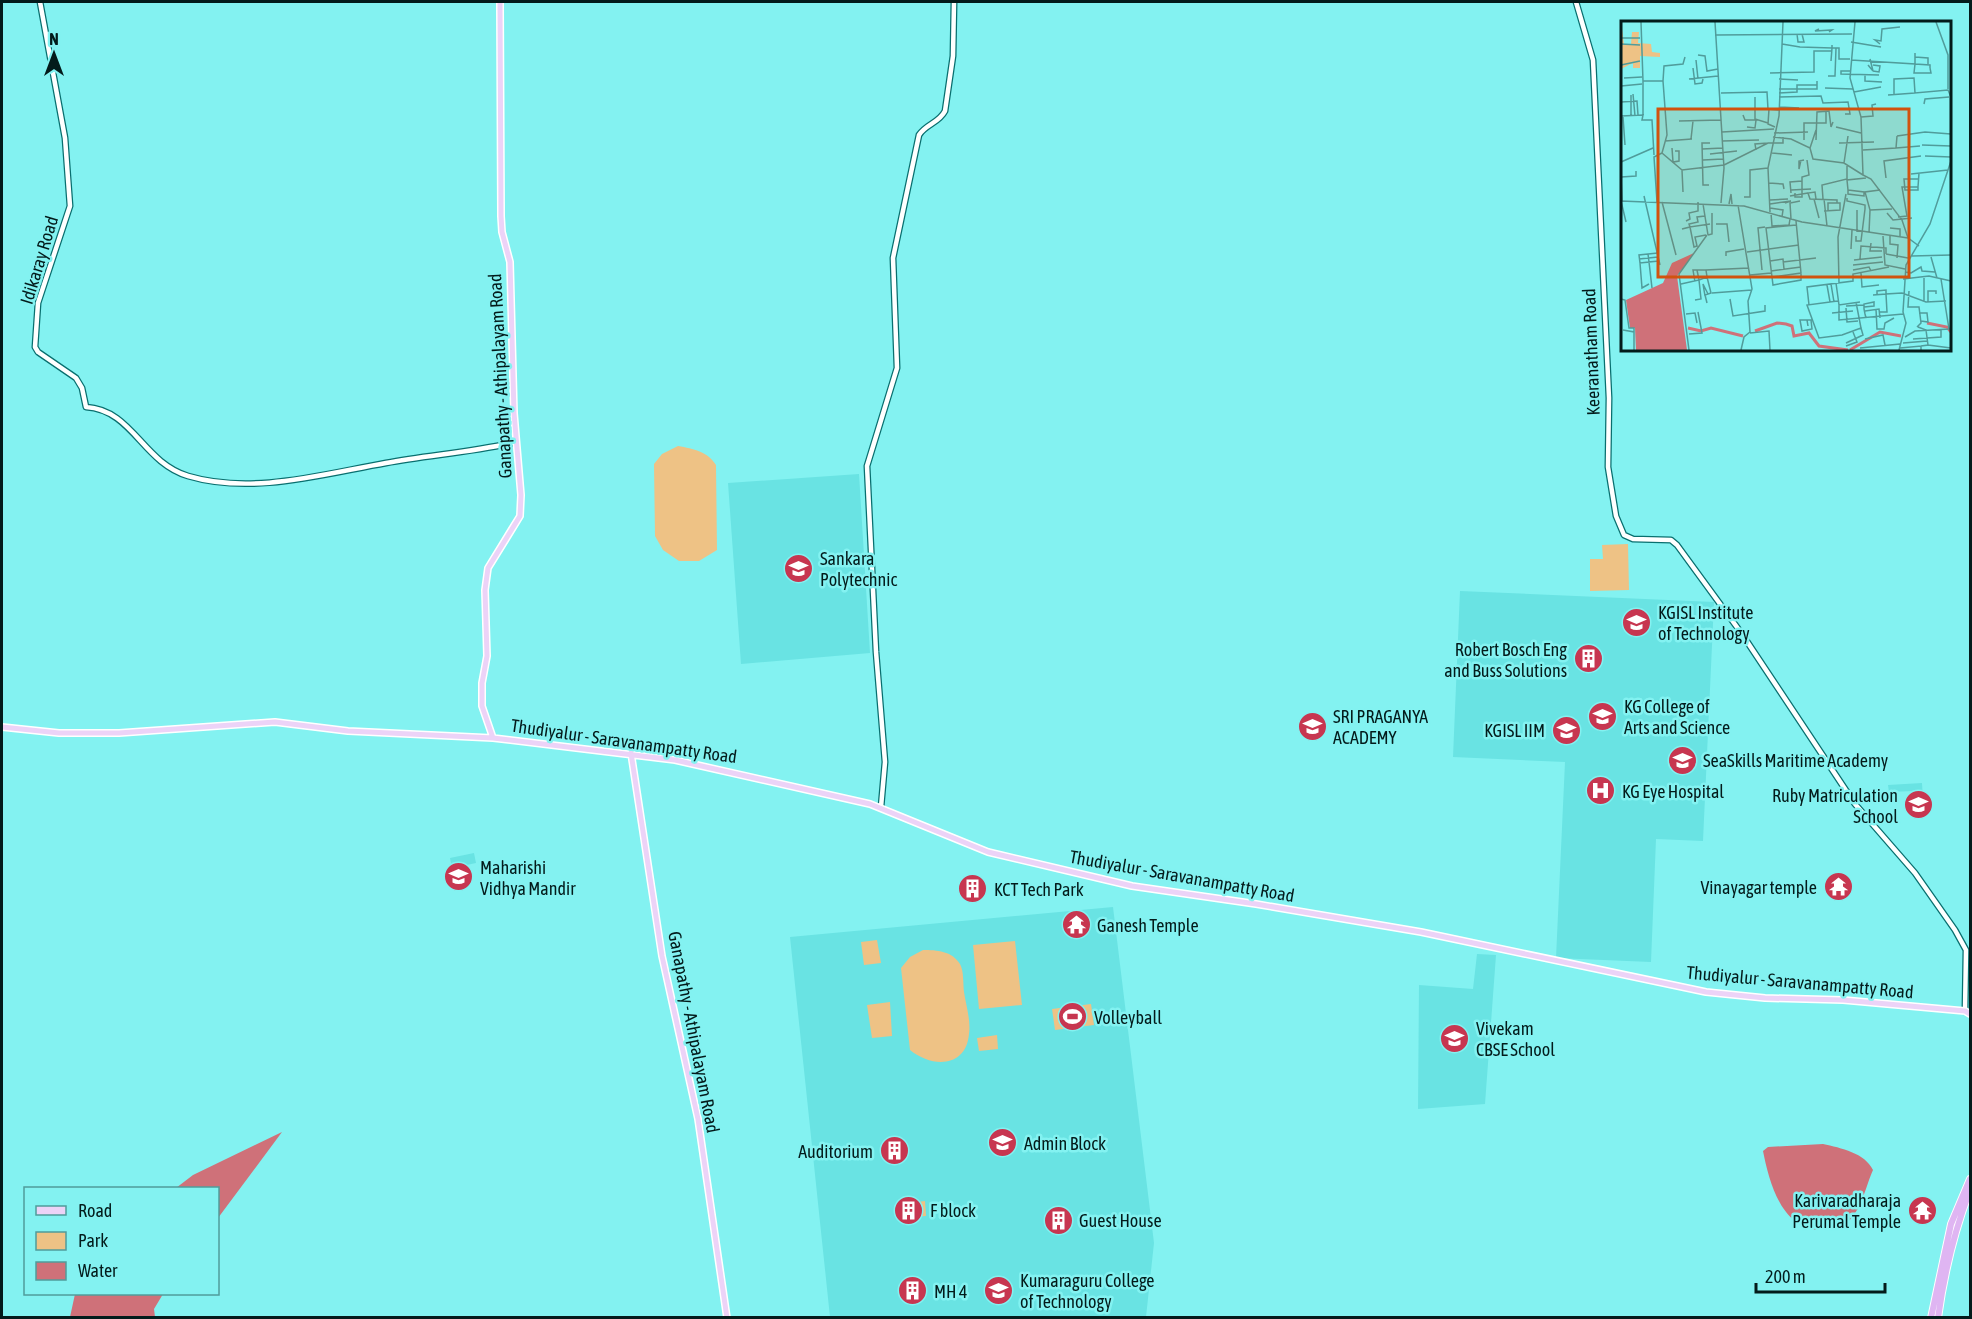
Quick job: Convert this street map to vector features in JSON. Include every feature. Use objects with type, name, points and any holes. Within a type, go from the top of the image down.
[{"type":"highway","points":[[1931,1317],[1951,1224],[1971,1179]]},
{"type":"highway","points":[[1938,1317],[1942,1288],[1957,1225],[1971,1190]]},
{"type":"main road","name":"Ganapathy - Athipalayam Road","points":[[493,738],[482,706],[482,683],[487,656],[484,590],[488,568],[520,516],[520,464],[516,442],[510,262],[502,232],[501,216],[500,2]]},
{"type":"main road","name":"Thudiyalur - Saravanampatty Road","points":[[2,727],[59,733],[119,733],[275,722],[348,731],[493,738],[631,753],[710,766],[881,807],[988,852],[1132,886],[1421,932],[1706,992],[1844,1000],[1968,1013]]},
{"type":"main road","name":"Ganapathy - Athipalayam Road","points":[[631,753],[662,956],[698,1119],[727,1317]]},
{"type":"street","name":"Idikaray Road","points":[[40,2],[65,138],[70,206],[38,303],[35,347],[38,352],[76,378],[82,388],[87,407],[117,415],[158,460],[172,470],[191,477],[243,482],[321,477],[386,463],[516,442]]},
{"type":"street","points":[[881,807],[885,762],[876,655],[867,466],[897,368],[893,258],[898,228],[920,135],[923,129],[939,120],[945,111],[953,56],[954,2]]},
{"type":"street","name":"Keeranatham Road","points":[[1576,2],[1593,60],[1609,398],[1608,467],[1616,516],[1624,535],[1632,539],[1671,540],[1742,634],[1855,804],[1915,873],[1955,930],[1965,950],[1968,1013]]},
{"type":"shaded area","name":"Sankara Polytechnic","points":[[859,474],[870,653],[741,664],[728,483]]},
{"type":"shaded area","points":[[1460,591],[1714,602],[1703,841],[1656,839],[1651,962],[1556,958],[1565,762],[1453,757]]},
{"type":"shaded area","name":"Ruby Matriculation School","points":[[1922,783],[1924,817],[1915,818],[1914,791],[1889,792],[1888,785]]},
{"type":"shaded area","name":"Maharishi Vidhya Mandir","points":[[474,853],[476,863],[462,866],[466,888],[456,890],[450,858]]},
{"type":"shaded area","name":"Kumaraguru College of Technology","points":[[1113,907],[1154,1243],[1146,1317],[830,1317],[790,937]]},
{"type":"shaded area","name":"Vivekam CBSE School","points":[[1477,954],[1496,955],[1485,1104],[1418,1109],[1419,985],[1473,989]]},
{"type":"green space","points":[[678,446],[704,454],[716,465],[717,550],[699,561],[679,561],[663,550],[655,536],[654,464],[662,454]]},
{"type":"green space","points":[[1628,544],[1629,590],[1590,591],[1590,559],[1603,559],[1602,545]]},
{"type":"green space","points":[[877,940],[881,963],[864,965],[861,942]]},
{"type":"green space","points":[[1015,941],[1022,1005],[979,1009],[973,945]]},
{"type":"green space","points":[[923,950],[939,951],[953,956],[962,970],[969,1034],[967,1045],[962,1053],[947,1062],[928,1060],[910,1050],[901,968],[910,957]]},
{"type":"green space","points":[[890,1002],[892,1036],[872,1038],[867,1005]]},
{"type":"green space","name":"Volleyball","points":[[1091,1004],[1094,1025],[1055,1030],[1052,1009]]},
{"type":"green space","points":[[997,1035],[998,1049],[979,1051],[977,1038]]},
{"type":"green space","points":[[925,1201],[926,1216],[904,1218],[902,1204]]},
{"type":"water","points":[[282,1132],[219,1217],[219,1187],[177,1187],[193,1175]]},
{"type":"water","points":[[1823,1144],[1858,1155],[1873,1170],[1856,1213],[1840,1226],[1820,1230],[1807,1228],[1786,1212],[1773,1189],[1763,1151],[1768,1147]]},
{"type":"water","points":[[75,1295],[162,1295],[154,1309],[155,1317],[70,1317]]},
{"type":"place","name":"Sankara Polytechnic","points":[[799,568]]},
{"type":"place","name":"KGISL Institute of Technology","points":[[1637,622]]},
{"type":"place","name":"Robert Bosch Eng and Buss Solutions","points":[[1588,659]]},
{"type":"place","name":"KG College of Arts and Science","points":[[1603,716]]},
{"type":"place","name":"SRI PRAGANYA ACADEMY","points":[[1312,726]]},
{"type":"place","name":"KGISL IIM","points":[[1566,730]]},
{"type":"place","name":"SeaSkills Maritime Academy","points":[[1682,760]]},
{"type":"place","name":"KG Eye Hospital","points":[[1601,791]]},
{"type":"place","name":"Ruby Matriculation School","points":[[1919,805]]},
{"type":"place","name":"Maharishi Vidhya Mandir","points":[[459,877]]},
{"type":"place","name":"Vinayagar temple","points":[[1838,887]]},
{"type":"place","name":"KCT Tech Park","points":[[973,889]]},
{"type":"place","name":"Ganesh Temple","points":[[1076,925]]},
{"type":"place","name":"Volleyball","points":[[1073,1017]]},
{"type":"place","name":"Vivekam CBSE School","points":[[1455,1038]]},
{"type":"place","name":"Admin Block","points":[[1003,1143]]},
{"type":"place","name":"Auditorium","points":[[894,1151]]},
{"type":"place","name":"F block","points":[[909,1210]]},
{"type":"place","name":"Karivaradharaja Perumal Temple","points":[[1922,1210]]},
{"type":"place","name":"Guest House","points":[[1058,1220]]},
{"type":"place","name":"Kumaraguru College of Technology","points":[[999,1290]]},
{"type":"place","name":"MH 4","points":[[913,1291]]}]
